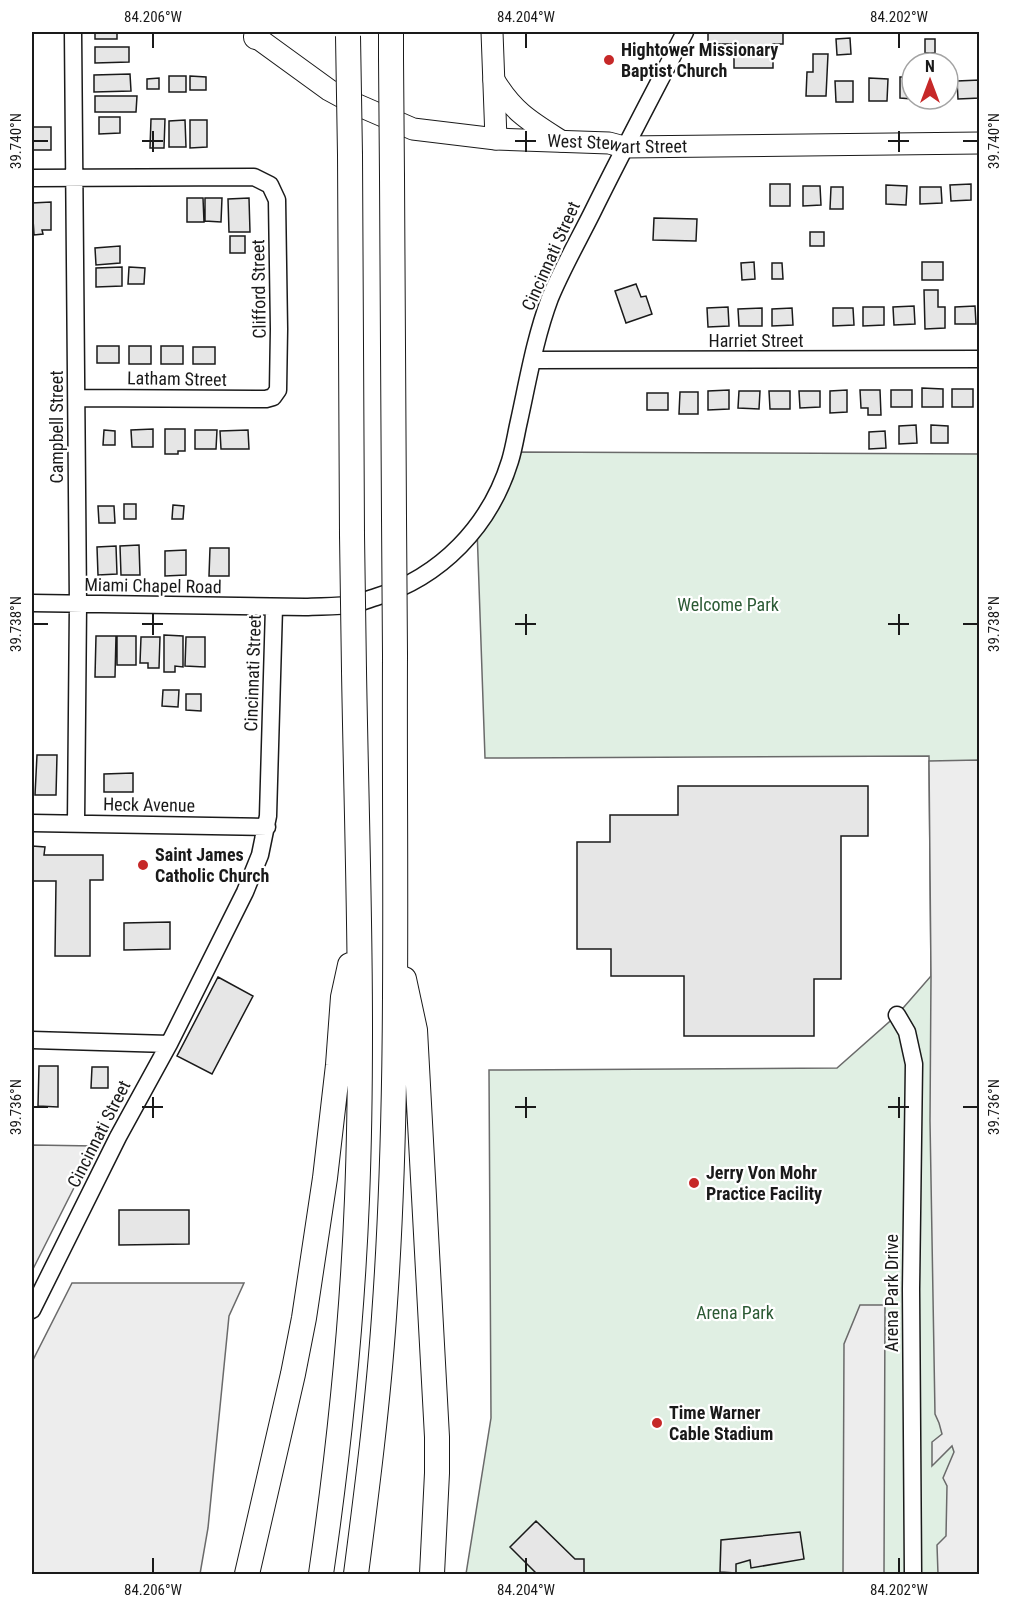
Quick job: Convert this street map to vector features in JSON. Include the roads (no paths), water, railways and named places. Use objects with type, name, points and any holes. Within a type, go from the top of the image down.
[{"type":"highway","points":[[356,1575],[384,1316],[393,1121],[395,655],[391,32]]},
{"type":"highway","points":[[321,1575],[340,1425],[357,1200],[360,1018],[352,534],[348,34]]},
{"type":"highway","points":[[247,1575],[254,1563],[304,1318],[325,1178],[340,1053],[343,996],[358,930]]},
{"type":"highway","points":[[394,938],[415,1030],[437,1437],[432,1575]]},
{"type":"highway","points":[[415,1575],[434,1532]]},
{"type":"highway","points":[[434,1532],[443,1575]]},
{"type":"main road","points":[[492,32],[496,139]]},
{"type":"main road","name":"West Stewart Street","points":[[254,33],[329,90],[413,129],[496,139],[609,143],[624,147],[980,143]]},
{"type":"main road","points":[[494,80],[504,97],[525,118],[561,142]]},
{"type":"street","name":"Campbell Street","points":[[73,32],[78,604],[76,823]]},
{"type":"street","name":"Cincinnati Street","points":[[32,1310],[118,1137],[169,1044],[249,884],[260,855],[267,827],[274,607],[356,604],[392,592],[423,577],[464,543],[477,528],[500,488],[511,460],[532,360],[551,297],[624,147],[686,32]]},
{"type":"street","points":[[32,178],[75,177]]},
{"type":"street","name":"Clifford Street","points":[[75,177],[254,177],[270,184],[277,200],[279,329],[278,390],[276,394]]},
{"type":"street","name":"Harriet Street","points":[[532,360],[980,359]]},
{"type":"street","name":"Latham Street","points":[[77,398],[266,399],[276,394]]},
{"type":"street","name":"Miami Chapel Road","points":[[32,603],[274,607]]},
{"type":"street","name":"Heck Avenue","points":[[32,823],[267,827]]},
{"type":"street","name":"Arena Park Drive","points":[[897,1015],[907,1032],[914,1064],[911,1289],[913,1575]]},
{"type":"street","points":[[32,1040],[169,1044]]},
{"type":"place","name":"Hightower Missionary Baptist Church","points":[[609,60]]},
{"type":"place","name":"Saint James Catholic Church","points":[[143,865]]},
{"type":"place","name":"Jerry Von Mohr Practice Facility","points":[[694,1183]]},
{"type":"place","name":"Time Warner Cable Stadium","points":[[657,1423]]},
{"type":"park label","name":"Welcome Park","points":[[728,605]]},
{"type":"park label","name":"Arena Park","points":[[735,1313]]}]
